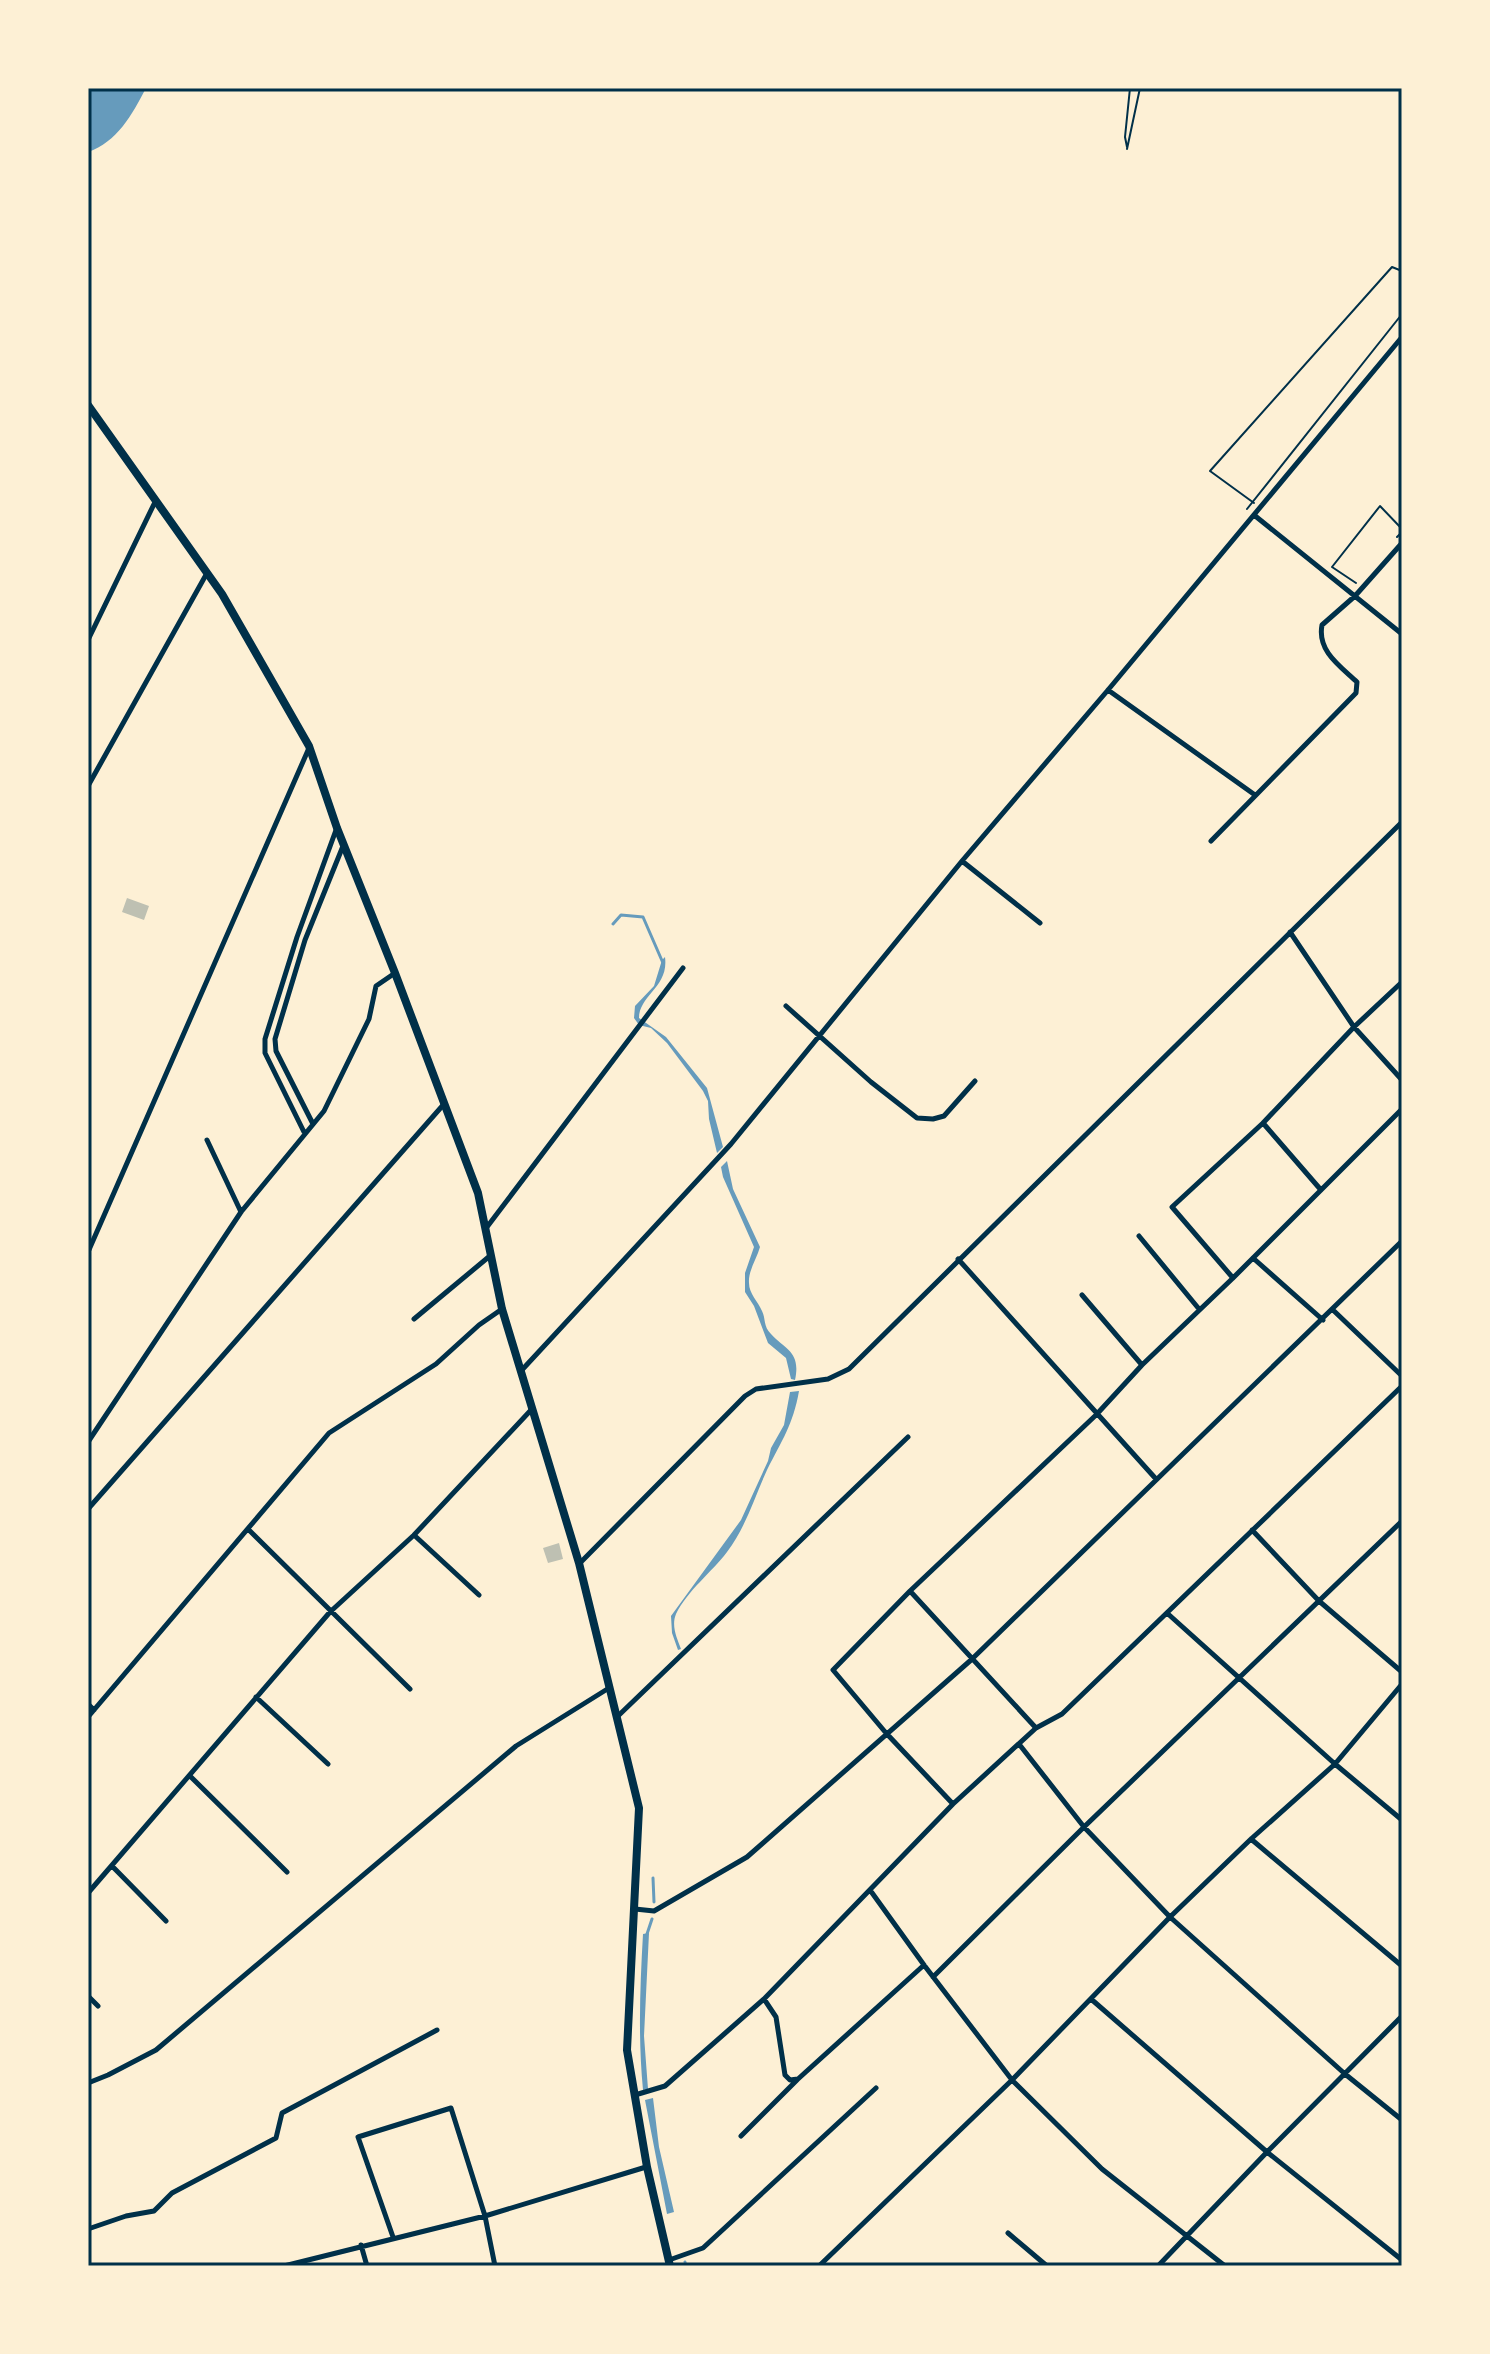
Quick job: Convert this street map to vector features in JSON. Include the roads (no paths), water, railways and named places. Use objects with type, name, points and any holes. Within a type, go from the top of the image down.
[{"type":"main road","points":[[88,405],[222,594],[309,746],[337,828],[478,1193],[502,1309],[579,1563],[639,1808],[627,2050],[647,2167],[669,2263]]},
{"type":"street","points":[[521,1371],[731,1144],[962,861],[1402,337]]},
{"type":"street","points":[[88,640],[156,500]]},
{"type":"street","points":[[1254,515],[1402,634]]},
{"type":"street","points":[[1211,841],[1356,693],[1357,682],[1325,651],[1320,637],[1322,625],[1355,596],[1402,543]]},
{"type":"street","points":[[88,786],[91,770],[155,670],[207,573]]},
{"type":"street","points":[[1108,690],[1255,795]]},
{"type":"street","points":[[88,1252],[309,746]]},
{"type":"street","points":[[579,1563],[745,1396],[756,1389],[828,1379],[849,1369],[1402,822]]},
{"type":"street","points":[[304,1132],[265,1053],[265,1039],[297,937],[337,828]]},
{"type":"street","points":[[313,1124],[276,1051],[275,1039],[305,940],[344,845]]},
{"type":"street","points":[[962,861],[1040,923]]},
{"type":"street","points":[[1290,932],[1354,1027],[1402,1080]]},
{"type":"street","points":[[487,1227],[683,968]]},
{"type":"street","points":[[88,1442],[241,1212],[324,1111],[369,1019],[376,986],[395,973]]},
{"type":"street","points":[[1233,1278],[1172,1207],[1263,1123],[1354,1027],[1402,982]]},
{"type":"street","points":[[786,1006],[917,1118],[944,1116],[975,1081]]},
{"type":"street","points":[[265,1053],[276,1051]]},
{"type":"street","points":[[88,1509],[445,1104]]},
{"type":"street","points":[[953,1804],[886,1733],[833,1670],[910,1591],[1096,1415],[1142,1365],[1402,1109]]},
{"type":"street","points":[[1263,1123],[1321,1190]]},
{"type":"street","points":[[207,1140],[241,1212]]},
{"type":"street","points":[[1139,1236],[1199,1310]]},
{"type":"street","points":[[635,1909],[654,1911],[747,1857],[971,1660],[1402,1241]]},
{"type":"street","points":[[414,1319],[492,1254]]},
{"type":"street","points":[[1253,1258],[1323,1320]]},
{"type":"street","points":[[958,1259],[1156,1479]]},
{"type":"street","points":[[1082,1295],[1142,1365]]},
{"type":"street","points":[[88,1717],[329,1433],[436,1364],[479,1325],[502,1309]]},
{"type":"street","points":[[1333,1310],[1402,1376]]},
{"type":"street","points":[[634,2095],[665,2086],[764,1999],[953,1804],[1036,1728],[1062,1714],[1402,1386]]},
{"type":"street","points":[[88,1893],[330,1612],[414,1535],[531,1410]]},
{"type":"street","points":[[617,1716],[908,1437]]},
{"type":"street","points":[[933,1977],[1402,1521]]},
{"type":"street","points":[[248,1529],[410,1689]]},
{"type":"street","points":[[1252,1530],[1319,1601],[1402,1672]]},
{"type":"street","points":[[414,1535],[479,1595]]},
{"type":"street","points":[[910,1591],[1036,1728]]},
{"type":"street","points":[[1167,1613],[1402,1820]]},
{"type":"street","points":[[819,2266],[1012,2080],[1170,1917],[1335,1764],[1402,1684]]},
{"type":"street","points":[[88,2083],[156,2050],[516,1746],[609,1688]]},
{"type":"street","points":[[256,1697],[328,1764]]},
{"type":"street","points":[[88,1704],[94,1710]]},
{"type":"street","points":[[1019,1744],[1084,1827],[1170,1917],[1345,2074],[1402,2120]]},
{"type":"street","points":[[190,1776],[287,1872]]},
{"type":"street","points":[[1251,1839],[1402,1966]]},
{"type":"street","points":[[112,1866],[166,1921]]},
{"type":"street","points":[[870,1890],[1012,2080],[1102,2169],[1225,2266]]},
{"type":"street","points":[[741,2136],[924,1965]]},
{"type":"street","points":[[88,1996],[98,2006]]},
{"type":"street","points":[[764,1999],[776,2017],[785,2075],[790,2080],[800,2078]]},
{"type":"street","points":[[1091,1999],[1267,2152],[1402,2260]]},
{"type":"street","points":[[1158,2266],[1402,2016]]},
{"type":"street","points":[[88,2229],[126,2216],[154,2211],[181,2187],[276,2138],[282,2113],[437,2030]]},
{"type":"street","points":[[669,2263],[703,2248],[876,2088]]},
{"type":"street","points":[[393,2237],[358,2137],[451,2108],[485,2216],[495,2266]]},
{"type":"street","points":[[284,2266],[485,2216],[647,2167]]},
{"type":"street","points":[[1008,2233],[1047,2266]]},
{"type":"street","points":[[361,2245],[367,2266]]},
{"type":"water","points":[[88,88],[146,88],[115,134],[88,152]]},
{"type":"water","points":[[665,957],[663,976],[640,1010],[639,1018],[666,1037],[707,1088],[723,1147],[717,1153],[708,1101],[703,1091],[667,1043],[651,1028],[639,1025],[634,1018],[635,1006],[654,986]]},
{"type":"water","points":[[727,1161],[733,1189],[760,1247],[750,1274],[750,1291],[762,1311],[768,1331],[794,1357],[795,1380],[791,1379],[786,1358],[768,1343],[754,1306],[745,1292],[745,1273],[754,1247],[723,1177],[721,1167]]},
{"type":"water","points":[[799,1391],[790,1423],[739,1533],[676,1614],[674,1627],[681,1649],[678,1650],[672,1633],[671,1616],[741,1520],[784,1425],[790,1392]]},
{"type":"water","points":[[649,1933],[644,2036],[648,2089],[643,2090],[641,1973],[643,1934]]},
{"type":"water","points":[[653,2098],[659,2147],[674,2212],[667,2214],[645,2100]]},
{"type":"waterway","points":[[613,924],[621,915],[643,917],[663,963]]},
{"type":"waterway","points":[[653,1878],[654,1902]]},
{"type":"waterway","points":[[647,1934],[652,1919]]},
{"type":"waterway","points":[[685,2262],[686,2266]]}]
